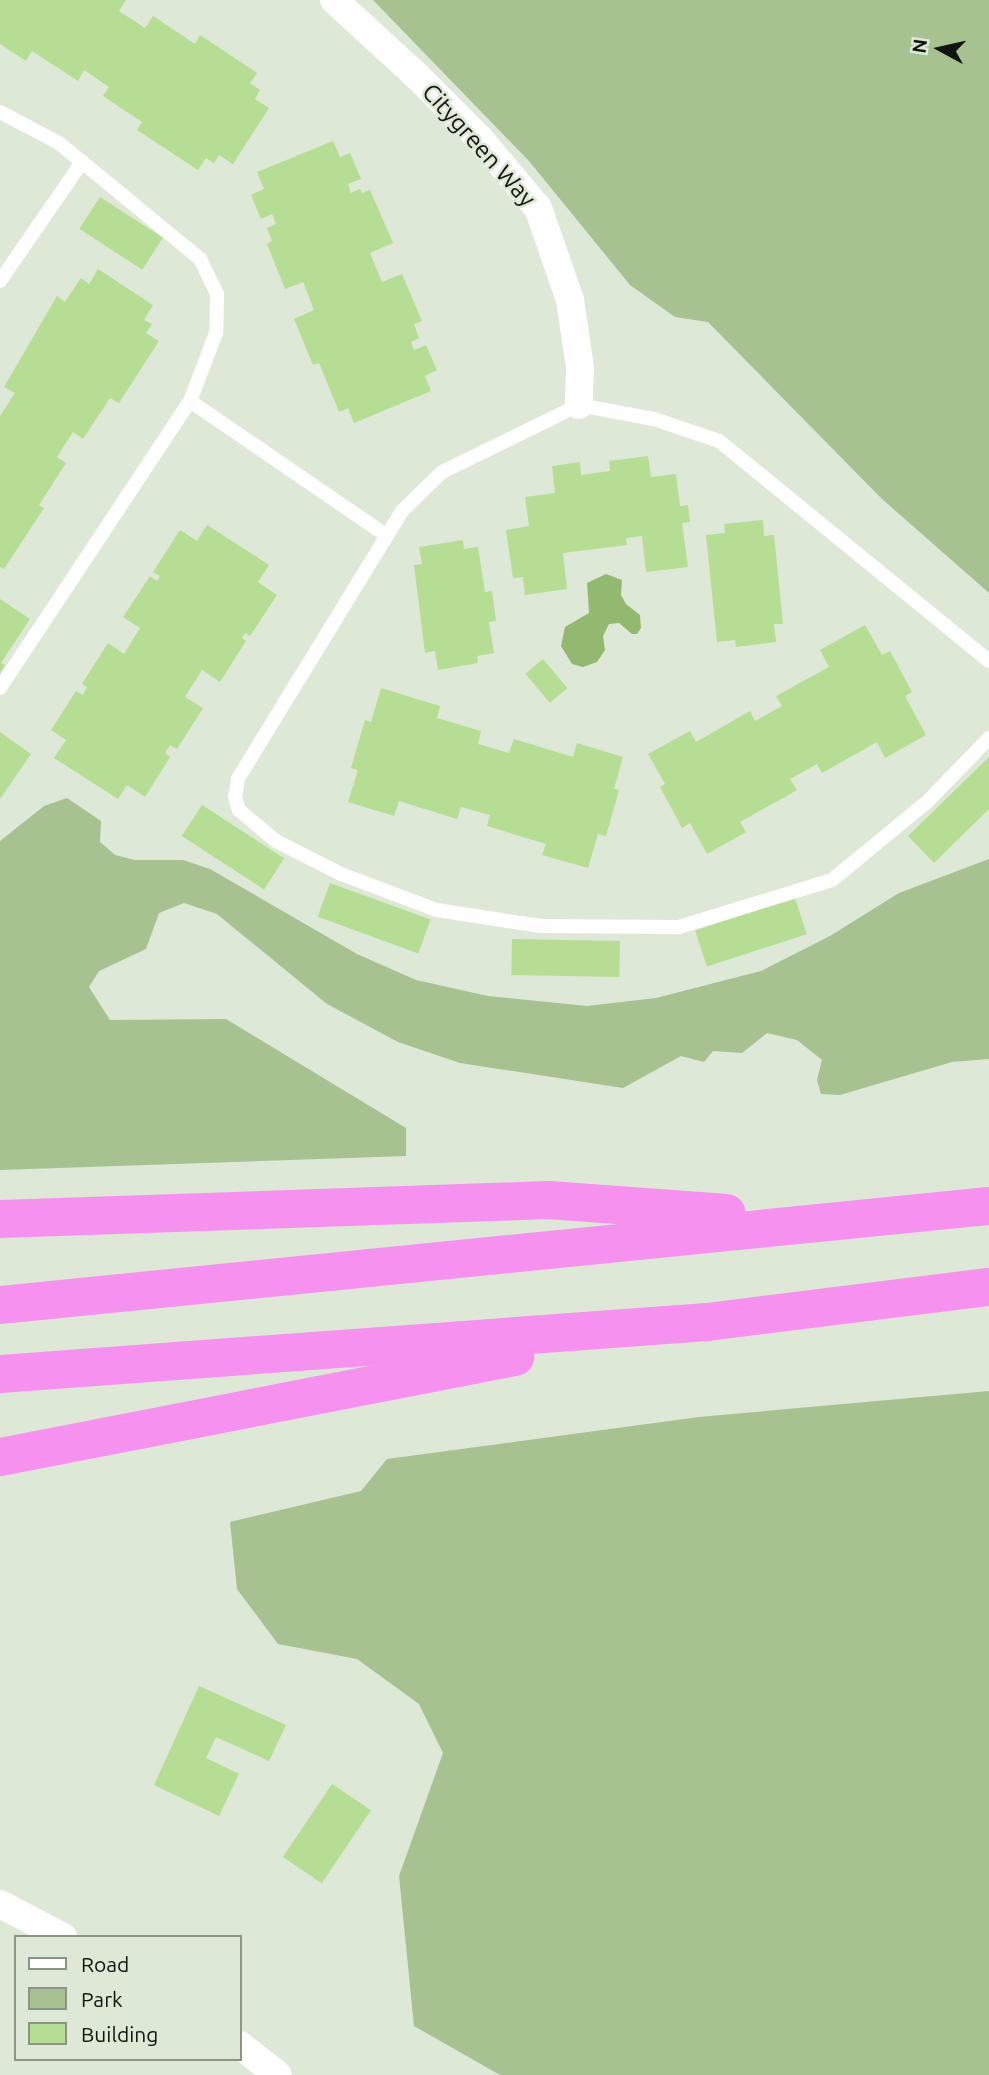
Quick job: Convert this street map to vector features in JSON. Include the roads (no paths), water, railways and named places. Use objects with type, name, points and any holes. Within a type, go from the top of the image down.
[{"type":"highway","points":[[0,1219],[549,1200],[831,1220]]},
{"type":"highway","points":[[0,1305],[989,1206]]},
{"type":"highway","points":[[0,1374],[707,1322],[989,1287]]},
{"type":"highway","points":[[0,1457],[295,1398],[707,1322]]},
{"type":"street","name":"Citygreen Way","points":[[334,0],[417,76],[480,139],[538,208],[570,300],[580,368],[579,404]]},
{"type":"street","points":[[0,1904],[60,1935]]},
{"type":"street","points":[[242,2047],[278,2075]]},
{"type":"lane","points":[[0,112],[59,143],[200,258],[217,294],[216,333],[190,401],[0,688]]},
{"type":"lane","points":[[0,281],[82,162]]},
{"type":"lane","points":[[190,401],[386,534]]},
{"type":"lane","points":[[989,661],[719,441],[654,419],[579,404],[442,472],[402,511],[238,779],[235,797],[239,810],[276,841],[341,874],[437,910],[540,926],[680,927],[832,880],[927,802],[989,738]]}]
